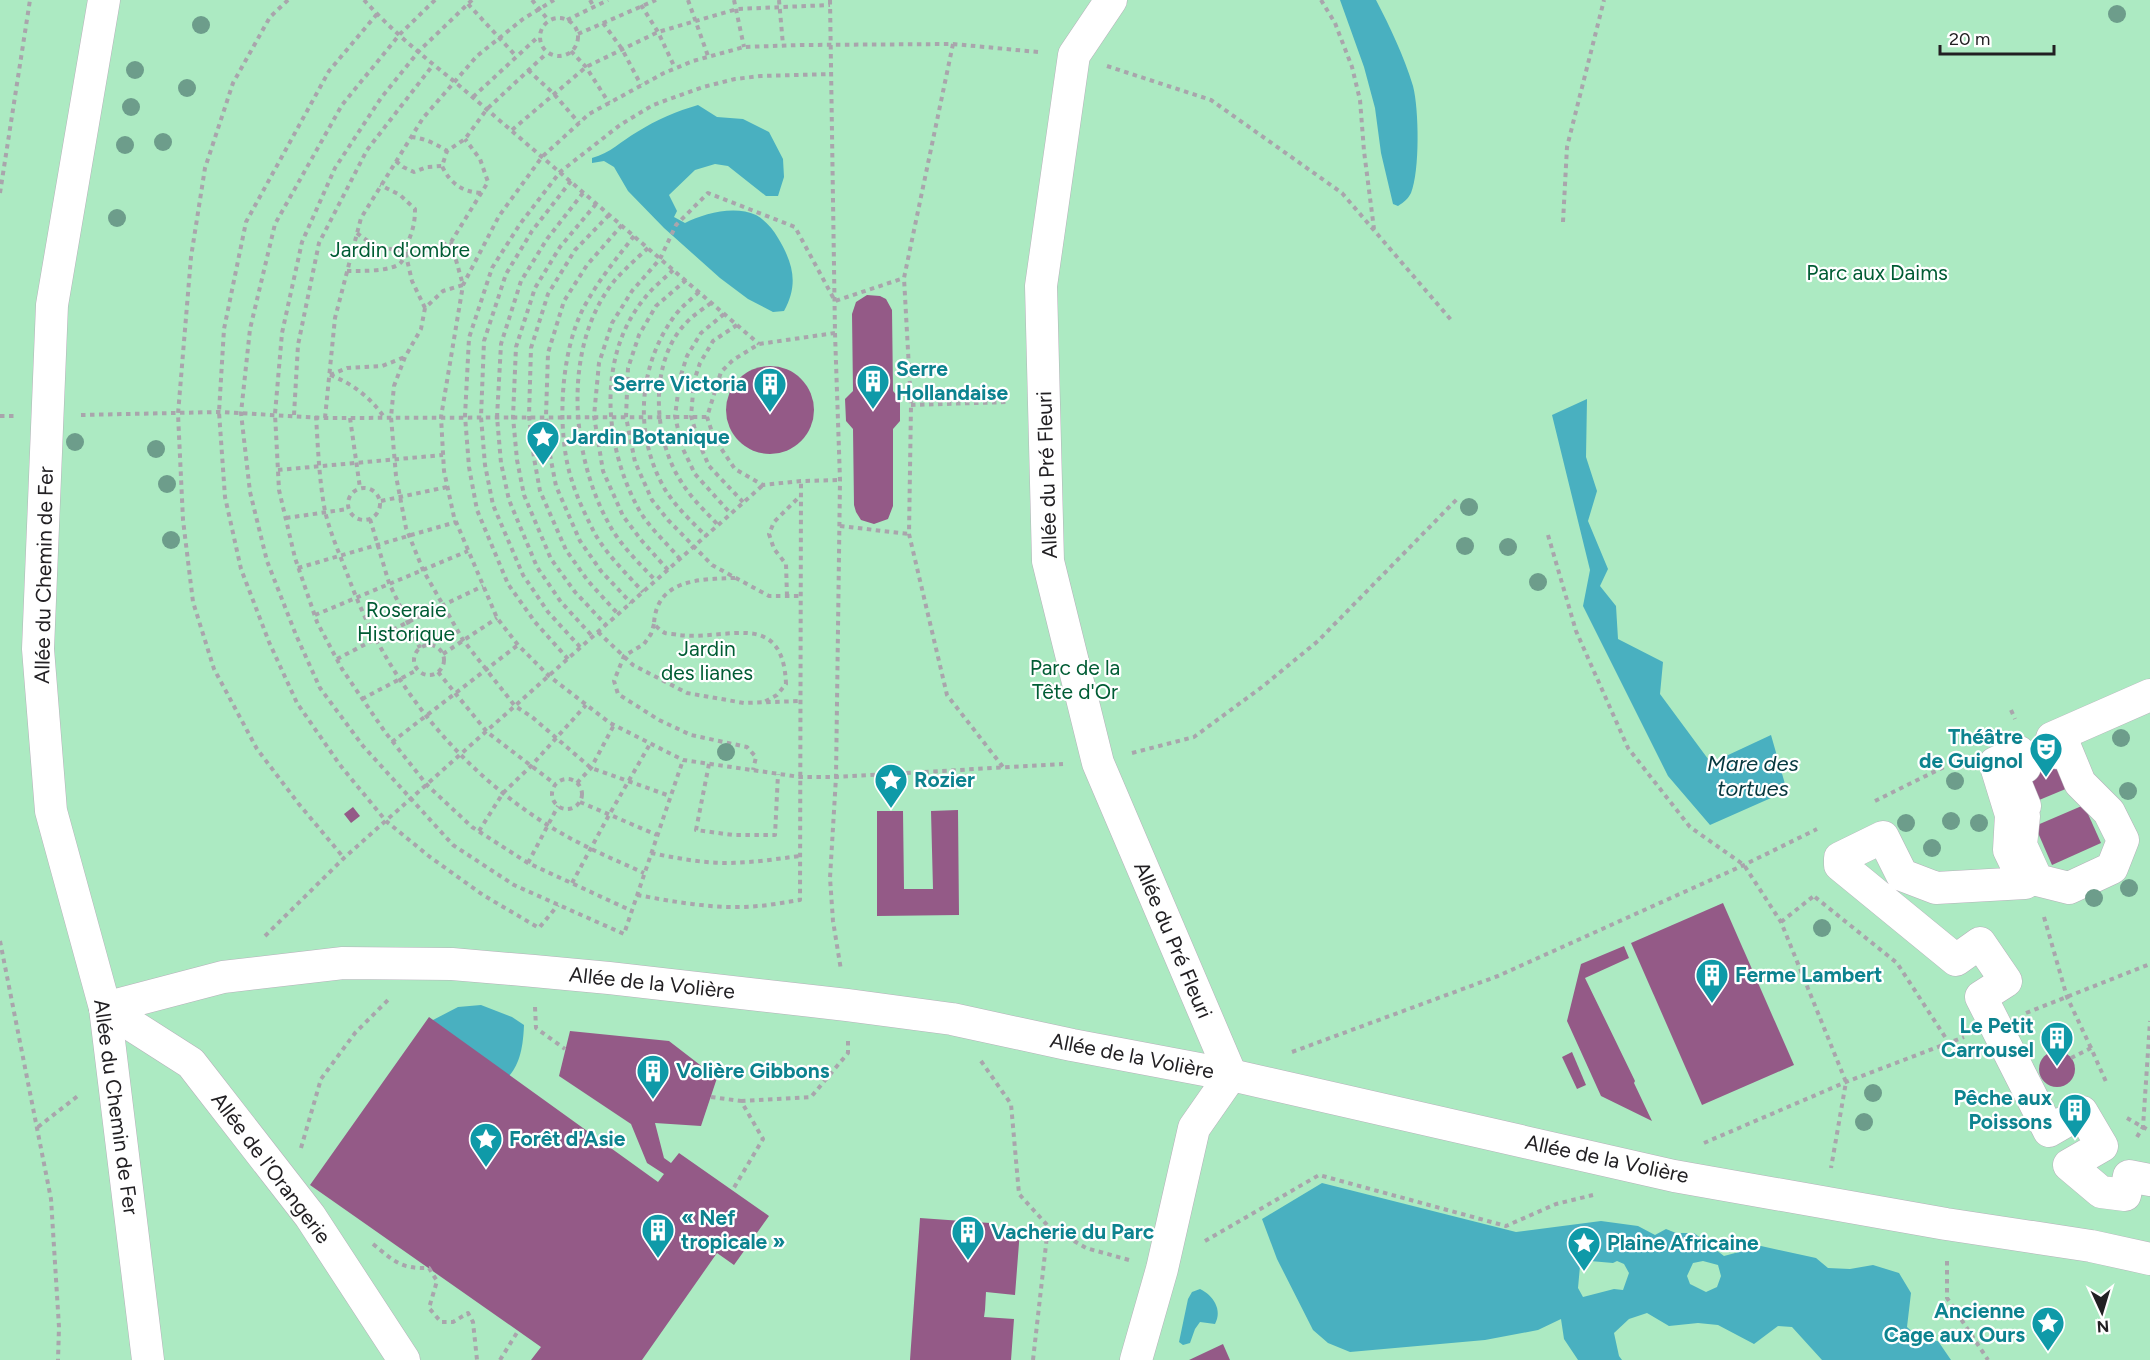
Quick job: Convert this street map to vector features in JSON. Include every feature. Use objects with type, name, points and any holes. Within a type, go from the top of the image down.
[{"type":"street","name":"Allée du Chemin de Fer","points":[[104,0],[52,304],[38,648],[51,811],[105,1008],[148,1360]]},
{"type":"street","name":"Allée du Pré Fleuri","points":[[1111,0],[1074,55],[1041,286],[1048,561],[1098,763],[1231,1075]]},
{"type":"street","points":[[2150,695],[2052,738],[2058,753],[2066,750],[2080,783],[2109,812],[2123,840],[2112,868],[2069,888],[2037,880],[2021,844],[2024,816],[2021,807],[2025,806],[2011,772],[2025,767],[2019,752],[1995,763],[2011,815],[2009,850],[2025,883],[1936,888],[1902,875],[1883,837],[1840,858],[1840,866],[1956,960],[1980,943],[2006,981],[1981,997],[2049,1131],[2082,1112],[2102,1146],[2068,1165],[2101,1192],[2125,1195],[2129,1176],[2150,1180]]},
{"type":"street","name":"Allée de la Volière","points":[[105,1008],[224,977],[343,963],[452,964],[609,978],[848,1005],[952,1019],[1072,1045],[1231,1075],[1674,1176],[1946,1224],[2091,1246],[2150,1258]]},
{"type":"street","name":"Allée de l'Orangerie","points":[[105,1008],[191,1063],[290,1189],[327,1241],[404,1360]]},
{"type":"street","points":[[1136,1360],[1165,1257],[1194,1128],[1231,1075]]},
{"type":"path","points":[[0,193],[30,0]]},
{"type":"path","points":[[288,0],[270,17],[233,83],[206,168],[191,257],[178,414],[183,520],[193,602],[214,669],[257,749],[344,858]]},
{"type":"path","points":[[364,0],[434,65],[759,344]]},
{"type":"path","points":[[435,0],[400,34],[342,105],[275,224],[250,329],[241,413],[250,492],[267,561],[320,688],[363,746],[453,845],[514,885],[624,934],[683,760]]},
{"type":"path","points":[[472,0],[419,51],[381,98],[335,168],[302,242],[282,333],[275,414],[279,490],[298,567],[315,615],[337,659],[392,742],[428,785],[472,827],[528,863],[632,911]]},
{"type":"path","points":[[532,0],[549,21]]},
{"type":"path","points":[[326,418],[335,318],[361,218],[423,117],[477,56],[500,37],[554,0]]},
{"type":"path","points":[[590,0],[594,7]]},
{"type":"path","points":[[567,20],[608,0]]},
{"type":"path","points":[[578,34],[656,0]]},
{"type":"path","points":[[688,0],[708,56]]},
{"type":"path","points":[[734,0],[744,47]]},
{"type":"path","points":[[779,0],[783,45]]},
{"type":"path","points":[[1322,0],[1335,23],[1352,67],[1360,100],[1374,230]]},
{"type":"path","points":[[1563,222],[1567,147],[1604,0]]},
{"type":"path","points":[[512,130],[586,67],[658,32],[736,9],[780,8],[830,3],[835,333],[840,480],[836,777],[830,878],[833,921],[848,1005],[848,1053],[811,1097],[741,1101],[711,1097]]},
{"type":"path","points":[[468,4],[516,56]]},
{"type":"path","points":[[641,5],[658,32],[675,68]]},
{"type":"path","points":[[377,14],[329,71],[246,222],[224,329],[219,412],[225,497],[241,569],[269,642],[297,703],[340,765],[386,821],[430,857],[483,895],[539,928],[558,905]]},
{"type":"path","points":[[473,97],[539,36],[541,29],[549,21],[561,18],[567,20],[576,28],[578,41],[571,51],[560,57],[547,53],[539,36]]},
{"type":"path","points":[[603,22],[622,49],[641,85]]},
{"type":"path","points":[[953,44],[904,278],[911,405],[909,534],[947,695],[1003,767]]},
{"type":"path","points":[[1452,321],[1342,193],[1210,100],[1074,55],[953,44],[744,47],[708,56],[675,68],[641,85],[589,114],[542,157],[499,216],[464,285],[441,417],[447,487],[456,522],[496,618],[518,645],[549,676],[614,725],[683,760],[800,777],[1098,763],[1194,737],[1262,687],[1318,641],[1459,497]]},
{"type":"path","points":[[571,51],[586,67],[609,103]]},
{"type":"path","points":[[481,193],[469,192],[448,178],[442,166],[447,151],[465,139],[487,109],[547,53]]},
{"type":"path","points":[[294,415],[298,345],[319,243],[367,150],[434,65]]},
{"type":"path","points":[[528,70],[554,94],[579,123]]},
{"type":"path","points":[[568,659],[535,622],[508,584],[477,510],[469,467],[465,416],[469,338],[492,268],[519,224],[560,172],[620,125],[653,105],[703,87],[735,79],[830,74]]},
{"type":"path","points":[[411,137],[418,137],[437,144],[447,151]]},
{"type":"path","points":[[357,233],[367,242],[405,251],[429,250],[451,242],[488,182],[480,159],[465,139]]},
{"type":"path","points":[[396,161],[414,172],[427,167],[442,166]]},
{"type":"path","points":[[571,181],[532,231],[506,274],[484,341],[481,417],[485,465],[493,505],[523,575],[548,612],[581,648]]},
{"type":"path","points":[[347,271],[397,266],[402,261],[415,224],[415,209],[400,195],[380,185]]},
{"type":"path","points":[[584,192],[547,239],[521,281],[501,344],[497,417],[501,463],[509,500],[537,567],[561,602],[593,637]]},
{"type":"path","points":[[668,570],[623,516],[603,471],[594,416],[599,363],[612,323],[632,291],[660,259],[676,225],[708,193],[795,226],[835,301]]},
{"type":"path","points":[[596,204],[560,247],[535,288],[516,347],[513,417],[524,495],[551,559],[575,592],[606,625]]},
{"type":"path","points":[[609,215],[575,250],[548,294],[531,348],[530,416],[540,491],[566,550],[588,582],[618,614]]},
{"type":"path","points":[[622,225],[587,265],[564,301],[548,353],[546,416],[556,486],[580,542],[631,603]]},
{"type":"path","points":[[634,237],[604,274],[583,309],[567,357],[562,417],[572,481],[595,533],[615,561],[643,592]]},
{"type":"path","points":[[451,242],[464,285]]},
{"type":"path","points":[[648,248],[615,281],[594,315],[580,359],[578,417],[588,476],[609,525],[628,551],[656,580]]},
{"type":"path","points":[[405,251],[412,280],[425,308],[421,329],[405,357],[394,386],[391,417],[401,498],[409,536],[423,570],[463,640],[515,706],[532,717],[591,768],[670,796]]},
{"type":"path","points":[[673,270],[644,299],[625,328],[613,365],[610,416],[620,466],[637,508],[680,559]]},
{"type":"path","points":[[835,301],[904,278]]},
{"type":"path","points":[[686,280],[656,306],[639,335],[628,368],[626,417],[635,462],[652,500],[712,565],[769,596],[800,596]]},
{"type":"path","points":[[425,308],[444,291],[464,285]]},
{"type":"path","points":[[699,292],[674,317],[658,343],[648,372],[643,417],[651,457],[666,491],[705,536]]},
{"type":"path","points":[[711,303],[685,324],[670,349],[661,375],[658,416],[667,452],[681,482],[718,525]]},
{"type":"path","points":[[724,314],[701,333],[687,356],[680,378],[675,416],[682,447],[695,474],[731,514]]},
{"type":"path","points":[[737,325],[713,341],[700,363],[694,381],[691,416],[710,466],[743,502]]},
{"type":"path","points":[[763,485],[735,469],[714,438],[707,417],[721,372],[733,360],[759,344],[835,333]]},
{"type":"path","points":[[330,375],[347,368],[382,366],[405,357]]},
{"type":"path","points":[[330,375],[347,381],[363,393],[385,418]]},
{"type":"path","points":[[911,405],[1044,401]]},
{"type":"path","points":[[0,416],[219,412],[326,418],[707,417]]},
{"type":"path","points":[[316,416],[325,512],[355,597],[375,639],[399,680],[460,756],[503,793],[548,825],[590,849],[644,873]]},
{"type":"path","points":[[350,418],[360,488]]},
{"type":"path","points":[[278,470],[443,455]]},
{"type":"path","points":[[264,937],[344,858],[763,485],[840,480]]},
{"type":"path","points":[[637,895],[719,906],[758,906],[800,900],[801,481]]},
{"type":"path","points":[[381,501],[447,487]]},
{"type":"path","points":[[360,488],[371,488],[381,501],[378,513],[370,519],[355,517],[348,510],[350,494],[360,488]]},
{"type":"path","points":[[787,596],[786,564],[774,549],[769,534],[774,522],[800,496]]},
{"type":"path","points":[[286,518],[348,510]]},
{"type":"path","points":[[370,519],[389,583],[420,648]]},
{"type":"path","points":[[298,567],[456,522]]},
{"type":"path","points":[[840,526],[909,534]]},
{"type":"path","points":[[1548,535],[1576,631],[1628,748],[1689,827],[1744,865],[1781,922],[1846,1082],[1826,1201]]},
{"type":"path","points":[[315,615],[468,551]]},
{"type":"path","points":[[738,578],[703,579],[679,585],[658,603],[651,634],[644,644],[624,656],[614,681],[618,694],[659,720],[691,735],[747,747],[756,757],[753,770]]},
{"type":"path","points":[[337,659],[483,586]]},
{"type":"path","points":[[443,654],[496,618]]},
{"type":"path","points":[[654,624],[666,633],[688,636],[756,633],[774,644],[785,670],[786,684],[777,695],[764,702]]},
{"type":"path","points":[[598,632],[633,665],[687,693],[744,703],[800,701]]},
{"type":"path","points":[[430,645],[443,654],[443,664],[438,672],[425,675],[417,670],[414,666],[414,656],[420,648],[430,645]]},
{"type":"path","points":[[392,742],[518,645]]},
{"type":"path","points":[[362,699],[417,670]]},
{"type":"path","points":[[438,672],[487,732],[555,784]]},
{"type":"path","points":[[479,831],[503,793],[531,766],[586,705]]},
{"type":"path","points":[[577,783],[591,768],[614,725]]},
{"type":"path","points":[[572,883],[650,744]]},
{"type":"path","points":[[1869,804],[1963,758]]},
{"type":"path","points":[[709,764],[696,830],[733,835],[775,835],[778,774]]},
{"type":"path","points":[[563,779],[577,783],[582,792],[580,802],[567,809],[558,806],[554,803],[551,793],[555,784],[563,779]]},
{"type":"path","points":[[580,802],[657,835]]},
{"type":"path","points":[[528,863],[558,806]]},
{"type":"path","points":[[1287,1054],[1498,976],[1744,865],[1827,824]]},
{"type":"path","points":[[651,854],[725,863],[800,856]]},
{"type":"path","points":[[1781,922],[1815,897],[1822,875],[1840,866]]},
{"type":"path","points":[[1815,897],[1897,963],[1949,1043]]},
{"type":"path","points":[[0,941],[51,1199],[59,1327],[58,1360]]},
{"type":"path","points":[[1698,1146],[1846,1082],[2150,964]]},
{"type":"path","points":[[534,971],[536,1028],[565,1049]]},
{"type":"path","points":[[290,1189],[321,1080],[355,1033],[389,999]]},
{"type":"path","points":[[952,1019],[1011,1104],[1019,1194],[1048,1226],[1086,1248],[1165,1257],[1192,1248],[1319,1175],[1506,1226],[1556,1204],[1598,1194]]},
{"type":"path","points":[[2131,1146],[2143,1127],[2150,1022]]},
{"type":"path","points":[[38,1127],[113,1069]]},
{"type":"path","points":[[732,1191],[763,1139],[741,1101]]},
{"type":"path","points":[[1946,1224],[1947,1298],[1988,1360]]},
{"type":"path","points":[[1033,1360],[1048,1226]]},
{"type":"path","points":[[327,1241],[370,1242],[400,1265],[429,1269],[437,1281],[429,1308],[441,1322],[453,1322],[468,1313],[472,1323],[477,1360]]},
{"type":"path","points":[[500,1360],[518,1331]]},
{"type":"green space","name":"Parc de la Tête d'Or","points":[[0,0],[2150,0],[2150,1360],[0,1360]]},
{"type":"water","points":[[1340,0],[1376,0],[1413,86],[1417,124],[1416,170],[1411,193],[1398,206],[1393,204],[1381,153],[1375,108],[1364,67]]},
{"type":"water","points":[[698,105],[717,117],[743,119],[769,132],[783,159],[784,177],[778,196],[766,196],[728,166],[715,164],[695,170],[669,195],[677,211],[674,217],[685,223],[710,213],[729,210],[748,212],[763,219],[776,235],[790,265],[792,292],[784,311],[773,312],[748,299],[720,278],[664,228],[628,191],[614,167],[604,161],[592,163],[592,158],[610,150],[631,135],[674,113]]},
{"type":"water","name":"Mare des tortues","points":[[1587,399],[1586,457],[1597,491],[1588,521],[1608,569],[1600,586],[1616,606],[1618,639],[1663,662],[1660,694],[1711,763],[1771,735],[1787,791],[1710,825],[1668,776],[1583,606],[1590,570],[1552,415]]},
{"type":"water","points":[[481,1005],[512,1017],[524,1025],[520,1056],[515,1067],[493,1091],[468,1109],[395,1072],[433,1020],[458,1007]]},
{"type":"water","name":"Plaine Africaine","points":[[1322,1183],[1516,1232],[1601,1221],[1638,1226],[1655,1235],[1666,1229],[1676,1233],[1694,1233],[1724,1256],[1761,1246],[1816,1258],[1828,1268],[1850,1269],[1873,1265],[1899,1273],[1911,1293],[1907,1327],[1920,1339],[1938,1341],[1951,1360],[1822,1360],[1792,1327],[1778,1326],[1754,1344],[1718,1325],[1698,1323],[1669,1326],[1647,1313],[1629,1319],[1614,1333],[1622,1360],[1578,1360],[1564,1339],[1561,1319],[1538,1330],[1485,1340],[1350,1352],[1328,1343],[1313,1330],[1277,1259],[1262,1219]],"holes":[[[1590,1261],[1613,1263],[1617,1261],[1624,1264],[1629,1273],[1623,1290],[1614,1289],[1583,1297],[1578,1288],[1580,1266]],[[1703,1261],[1718,1265],[1721,1276],[1717,1287],[1706,1292],[1690,1284],[1687,1276],[1693,1263]]]},
{"type":"water","points":[[1200,1289],[1213,1299],[1218,1313],[1217,1319],[1215,1324],[1200,1322],[1190,1343],[1183,1345],[1179,1342],[1188,1299],[1192,1292]]},
{"type":"building","name":"Serre Hollandaise","points":[[867,295],[886,299],[892,310],[893,391],[900,399],[900,421],[893,429],[893,506],[888,519],[874,524],[861,520],[854,505],[853,429],[846,421],[845,399],[853,391],[852,314],[856,302]]},
{"type":"building","name":"Serre Victoria","points":[[770,366],[787,370],[801,379],[810,393],[814,410],[810,427],[801,441],[787,450],[770,454],[753,450],[739,441],[730,427],[726,410],[730,393],[739,379],[753,370]]},
{"type":"building","name":"Théâtre de Guignol","points":[[2052,738],[2080,783],[2025,806],[2019,752]]},
{"type":"building","points":[[2084,805],[2101,843],[2052,865],[2035,826]]},
{"type":"building","points":[[353,807],[360,816],[351,823],[344,814]]},
{"type":"building","points":[[958,810],[959,915],[877,916],[877,811],[903,811],[904,889],[933,889],[931,811]]},
{"type":"building","name":"Ferme Lambert","points":[[1723,903],[1794,1065],[1702,1105],[1631,943]]},
{"type":"building","points":[[1624,946],[1629,958],[1585,978],[1652,1121],[1601,1096],[1567,1021],[1581,964]]},
{"type":"building","name":"Forêt d'Asie","points":[[429,1017],[658,1182],[664,1174],[647,1163],[631,1124],[559,1076],[570,1031],[669,1041],[717,1078],[701,1126],[655,1123],[664,1158],[671,1163],[679,1153],[769,1216],[734,1265],[717,1253],[642,1360],[531,1360],[541,1347],[310,1185]]},
{"type":"building","name":"Le Petit Carrousel","points":[[2057,1051],[2070,1056],[2075,1069],[2070,1082],[2057,1087],[2044,1082],[2039,1069],[2044,1056]]},
{"type":"building","points":[[1572,1052],[1586,1085],[1577,1089],[1562,1057]]},
{"type":"building","name":"Vacherie du Parc","points":[[920,1218],[990,1223],[990,1228],[1020,1230],[1015,1295],[986,1292],[984,1317],[1014,1319],[1011,1360],[910,1360]]},
{"type":"building","points":[[1223,1344],[1230,1360],[1189,1360]]},
{"type":"place","name":"Serre Hollandaise","points":[[873,410]]},
{"type":"place","name":"Serre Victoria","points":[[770,413]]},
{"type":"place","name":"Jardin Botanique","points":[[543,466]]},
{"type":"place","name":"Théâtre de Guignol","points":[[2046,778]]},
{"type":"place","name":"Rozier","points":[[891,809]]},
{"type":"place","name":"Ferme Lambert","points":[[1712,1004]]},
{"type":"place","name":"Le Petit Carrousel","points":[[2057,1067]]},
{"type":"place","name":"Volière Gibbons","points":[[653,1100]]},
{"type":"place","name":"Pêche aux Poissons","points":[[2075,1139]]},
{"type":"place","name":"Forêt d'Asie","points":[[486,1168]]},
{"type":"place","name":"« Nef tropicale »","points":[[658,1259]]},
{"type":"place","name":"Vacherie du Parc","points":[[968,1261]]},
{"type":"place","name":"Plaine Africaine","points":[[1584,1272]]},
{"type":"place","name":"Ancienne Cage aux Ours","points":[[2048,1352]]},
{"type":"park label","name":"Jardin d'ombre","points":[[400,250]]},
{"type":"park label","name":"Parc aux Daims","points":[[1877,273]]},
{"type":"park label","name":"Roseraie Historique","points":[[406,622]]},
{"type":"park label","name":"Jardin des lianes","points":[[707,661]]}]
